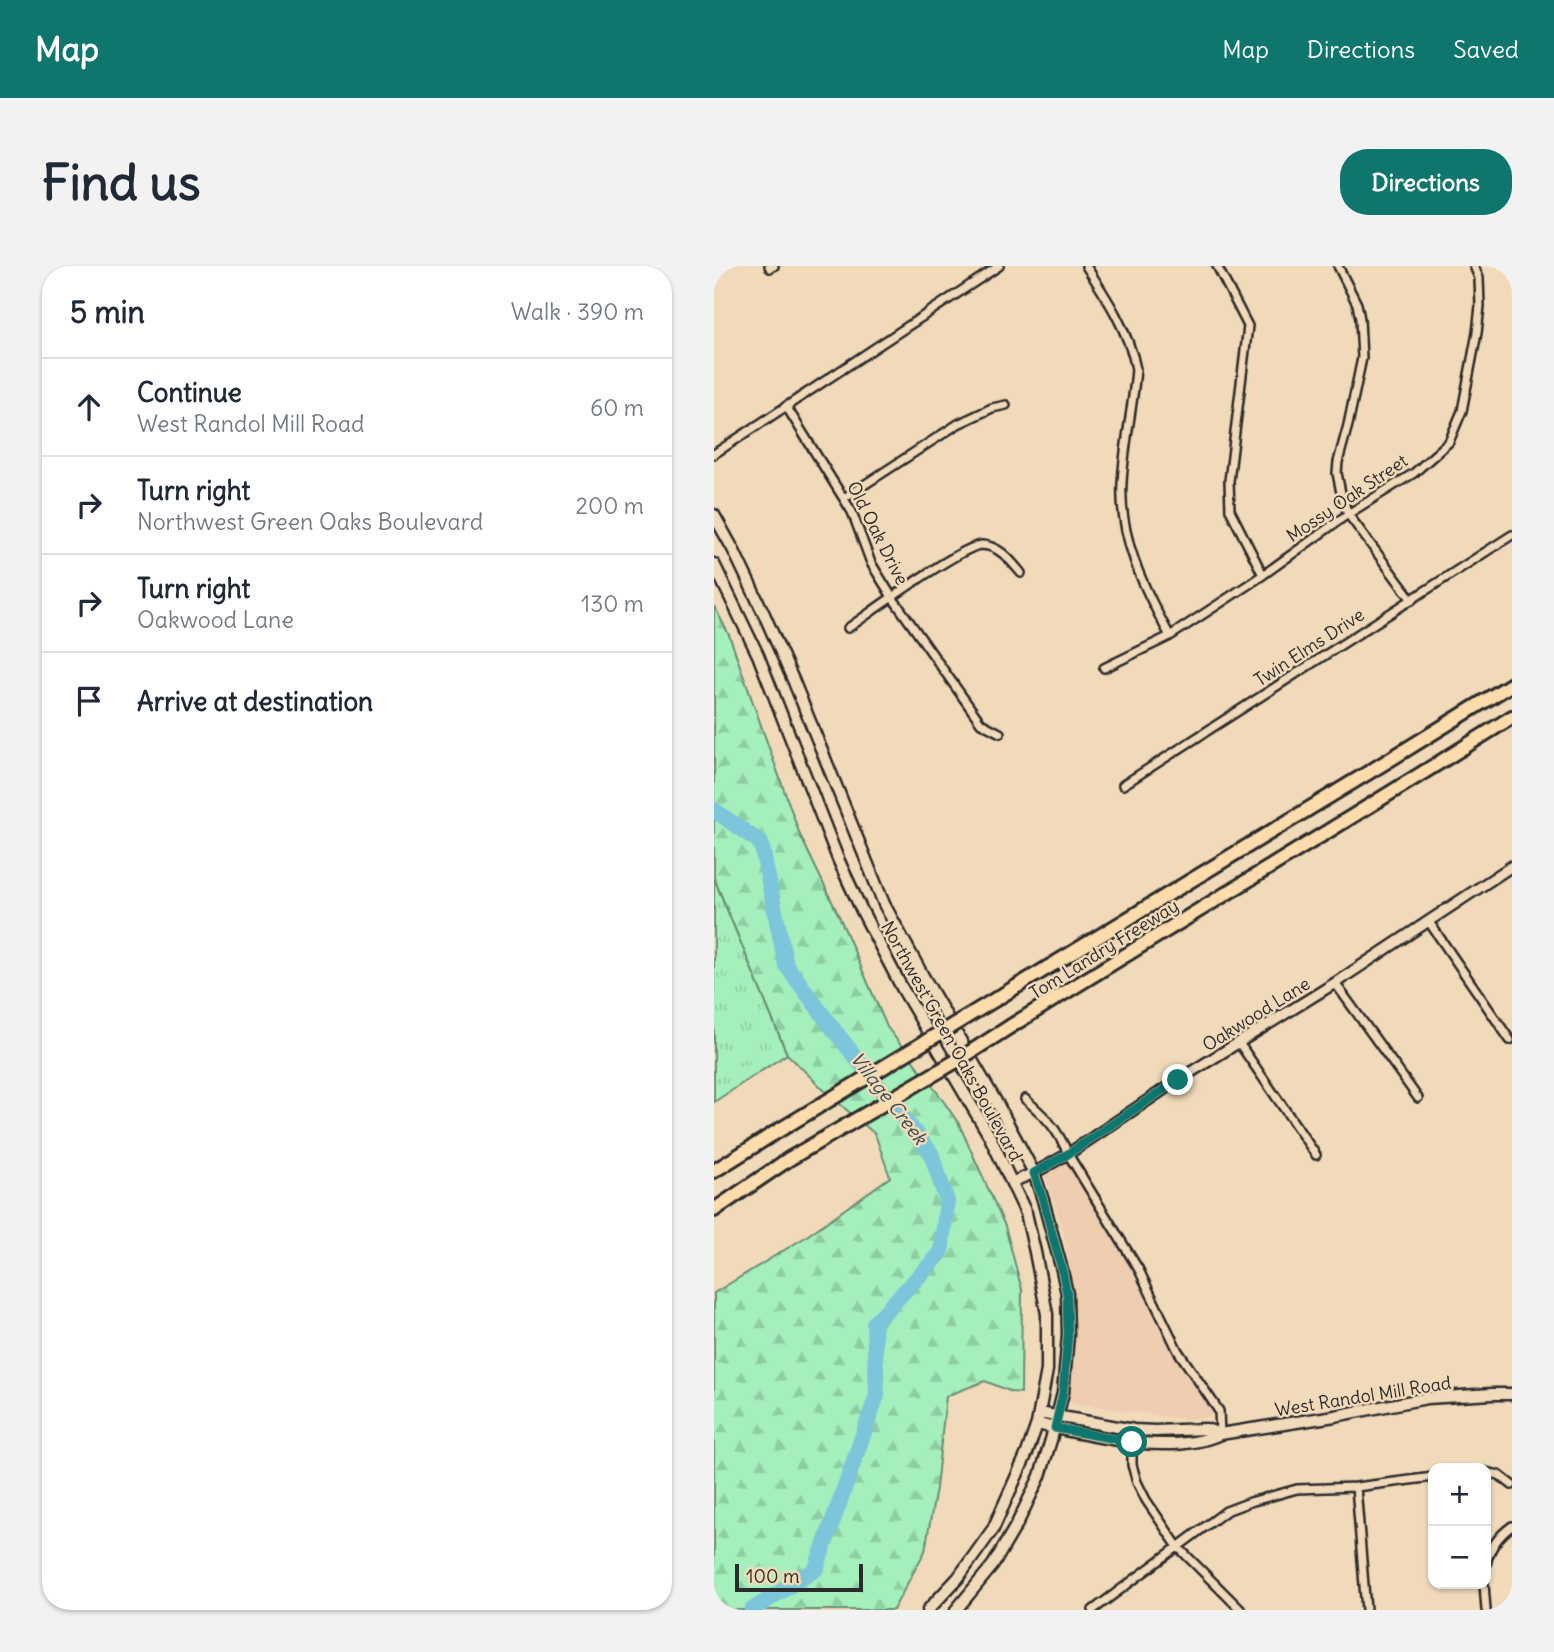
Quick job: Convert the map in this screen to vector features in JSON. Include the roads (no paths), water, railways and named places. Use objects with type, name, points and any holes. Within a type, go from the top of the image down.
[{"type":"highway","name":"Tom Landry Freeway","points":[[714,1171],[1512,684]]},
{"type":"highway","name":"Tom Landry Freeway","points":[[714,1210],[789,1159],[958,1060],[1512,717]]},
{"type":"main road","name":"Northwest Green Oaks Boulevard","points":[[714,515],[733,549],[794,682],[884,904],[1034,1173],[1062,1270],[1067,1294],[1068,1335],[1063,1393],[1055,1428],[1040,1476],[1017,1524],[993,1565],[956,1610]]},
{"type":"main road","name":"Northwest Green Oaks Boulevard","points":[[714,564],[758,655],[838,859],[862,911],[902,988],[990,1138],[1026,1213],[1035,1252],[1046,1314],[1047,1370],[1037,1424],[993,1529],[958,1578],[928,1610]]},
{"type":"main road","name":"West Randol Mill Road","points":[[1037,1424],[1132,1442],[1189,1442],[1208,1440],[1220,1434],[1427,1398],[1512,1394]]},
{"type":"main road","name":"West Randol Mill Road","points":[[1039,1413],[1134,1430],[1206,1429],[1220,1434]]},
{"type":"street","points":[[714,454],[999,266]]},
{"type":"street","points":[[1087,266],[1116,314],[1133,351],[1136,369],[1122,483],[1125,527],[1135,564],[1170,636]]},
{"type":"street","points":[[1217,266],[1248,326],[1229,481],[1230,510],[1263,575]]},
{"type":"street","points":[[1339,266],[1357,304],[1362,358],[1337,472],[1341,493],[1348,513],[1412,600]]},
{"type":"street","name":"Mossy Oak Street","points":[[1104,668],[1170,636],[1263,575],[1348,513],[1414,473],[1450,442],[1462,411],[1477,332],[1479,278],[1474,266]]},
{"type":"street","points":[[844,498],[958,424],[992,408],[1006,405]]},
{"type":"street","name":"Old Oak Drive","points":[[786,406],[852,512],[871,563],[892,597],[981,723],[1000,733]]},
{"type":"street","name":"Twin Elms Drive","points":[[1123,785],[1512,535]]},
{"type":"street","points":[[848,628],[958,554],[981,545],[998,549],[1021,573]]},
{"type":"street","name":"Oakwood Lane","points":[[1012,1182],[1068,1154],[1178,1080],[1335,983],[1512,866]]},
{"type":"street","points":[[1429,922],[1510,1040]]},
{"type":"street","points":[[1335,983],[1418,1098]]},
{"type":"street","points":[[1239,1042],[1317,1155]]},
{"type":"street","points":[[1025,1099],[1054,1125],[1068,1154],[1139,1270],[1178,1350],[1219,1411],[1220,1434]]},
{"type":"street","points":[[1132,1442],[1132,1465],[1146,1500],[1178,1547],[1241,1610]]},
{"type":"street","points":[[1491,1473],[1499,1475],[1512,1485]]},
{"type":"street","points":[[1093,1610],[1226,1511],[1297,1489],[1356,1487],[1428,1477]]},
{"type":"street","points":[[1356,1487],[1366,1610]]},
{"type":"street","points":[[1491,1549],[1512,1526]]},
{"type":"street","points":[[1484,1589],[1486,1610]]},
{"type":"waterway","name":"Village Creek","points":[[714,810],[761,843],[786,965],[931,1153],[947,1201],[941,1253],[874,1323],[877,1395],[816,1569],[752,1610]]}]
